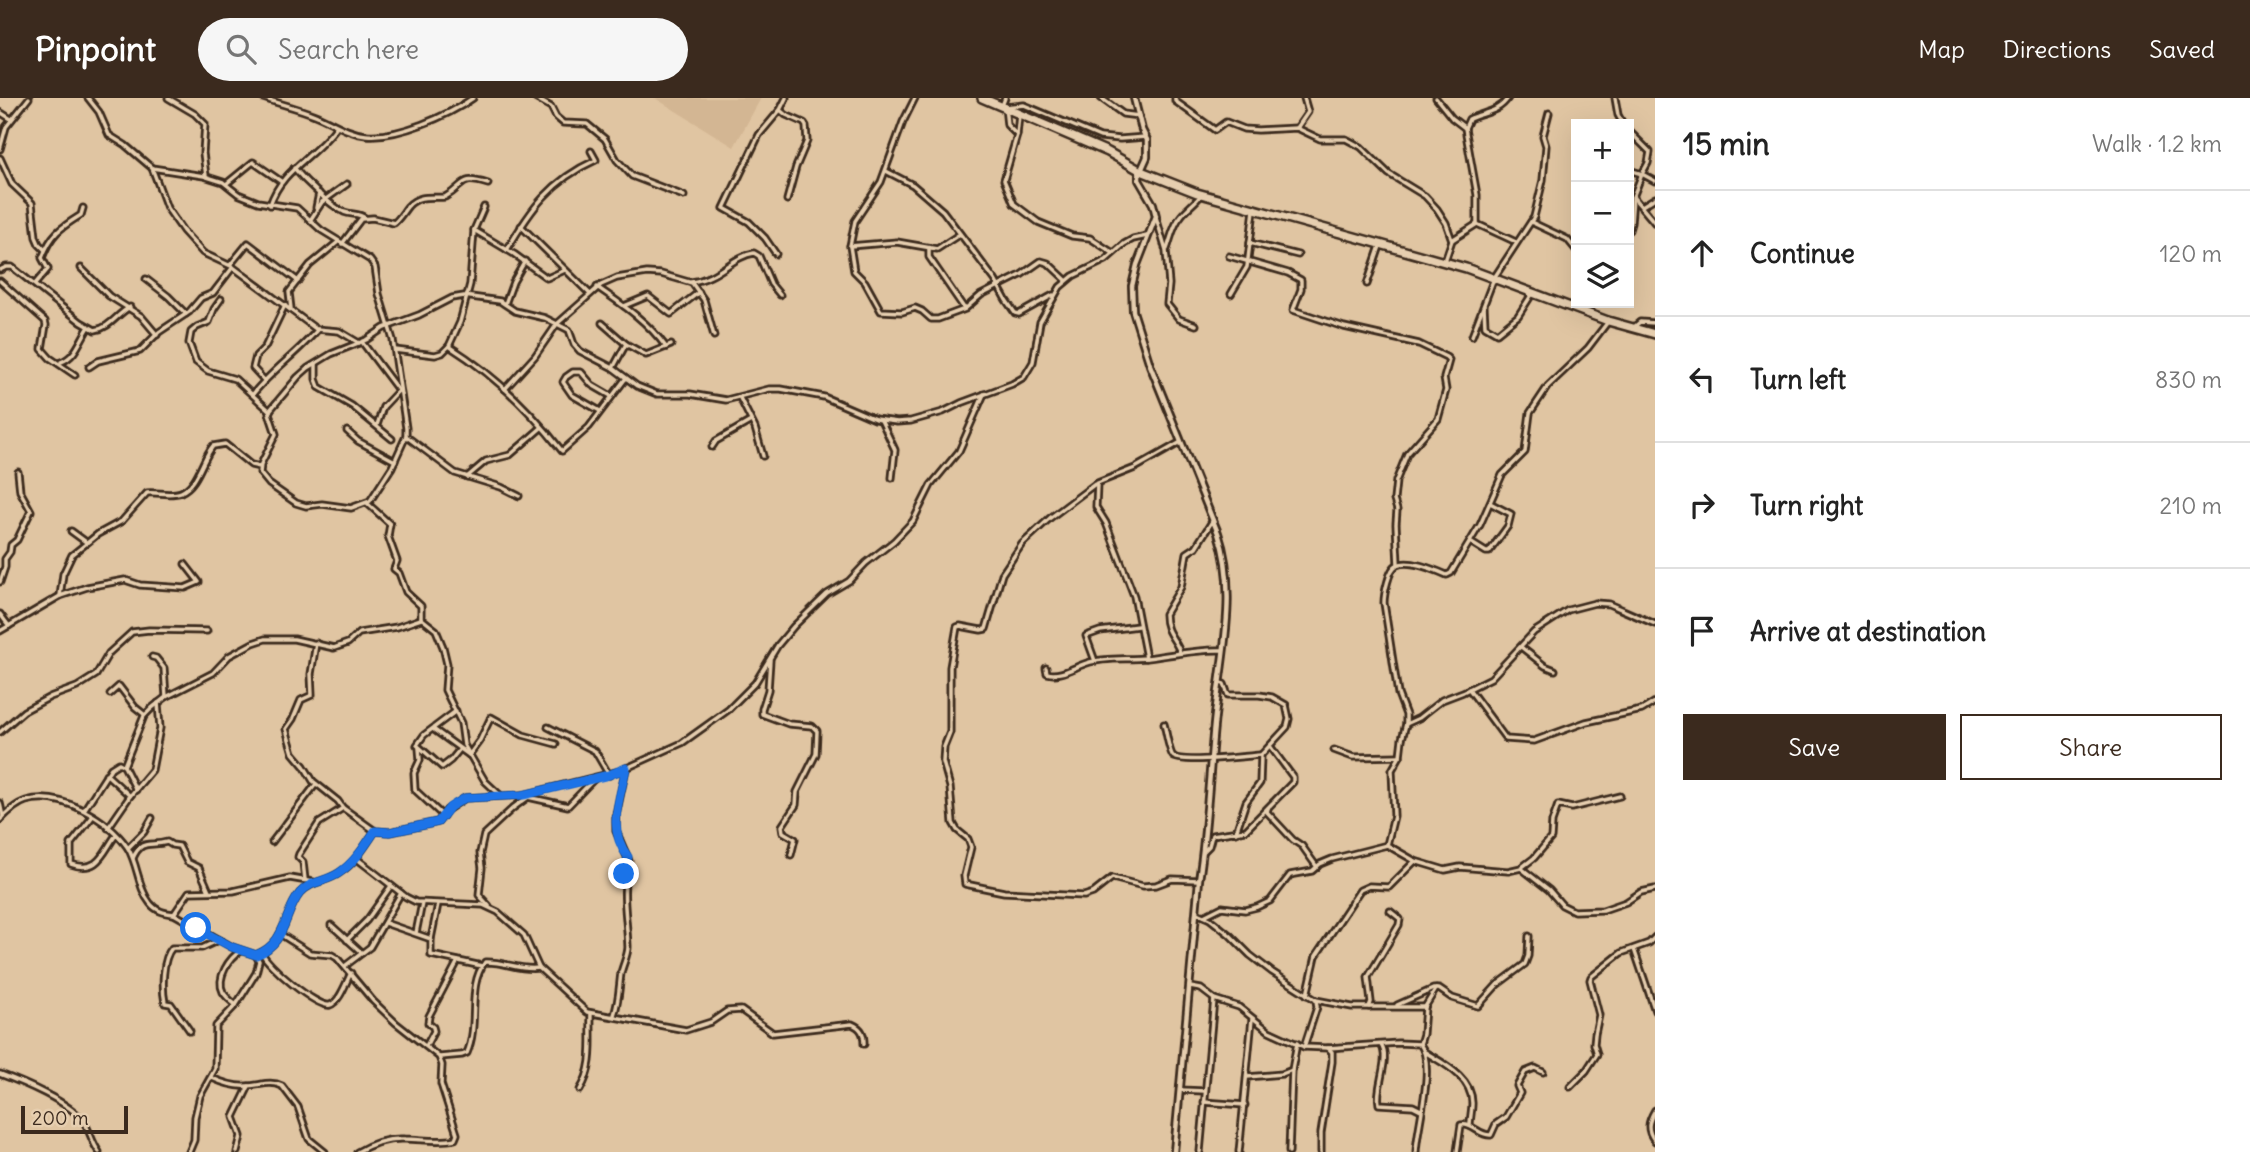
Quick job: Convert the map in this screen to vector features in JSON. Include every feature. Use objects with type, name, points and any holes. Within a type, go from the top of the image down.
[{"type":"highway","points":[[982,98],[1004,104],[1108,152],[1141,171],[1201,194],[1444,261],[1608,321],[1655,334]]},
{"type":"main road","points":[[1135,98],[1146,137],[1147,157],[1139,180],[1153,204],[1156,216],[1137,265],[1132,301],[1141,340],[1213,520],[1227,566],[1227,615],[1210,760],[1204,851],[1174,1152]]},
{"type":"street","points":[[0,149],[2,131],[29,98]]},
{"type":"street","points":[[88,98],[99,112],[109,135],[152,168],[167,208],[183,231],[204,253],[232,266],[318,329],[339,331],[360,343],[399,390]]},
{"type":"street","points":[[168,98],[194,113],[205,124],[203,154],[206,176]]},
{"type":"street","points":[[263,98],[311,113],[337,126],[362,134],[380,134],[440,118],[473,98]]},
{"type":"street","points":[[536,98],[551,107],[562,123],[587,124],[605,139],[617,160],[632,176],[684,196]]},
{"type":"street","points":[[776,254],[765,238],[745,218],[724,208],[760,133],[780,110],[786,98]]},
{"type":"street","points":[[915,98],[903,121],[881,182],[855,220],[850,246],[854,271],[864,282],[881,312],[905,311],[915,307],[934,320],[965,309],[981,295],[1041,261],[1048,263],[1066,280]]},
{"type":"street","points":[[1101,98],[1122,114],[1139,116]]},
{"type":"street","points":[[1175,98],[1175,101],[1215,130],[1226,122],[1244,129],[1297,128],[1321,139],[1346,139],[1361,147],[1389,174],[1432,201],[1447,223],[1452,240]]},
{"type":"street","points":[[1297,128],[1308,112],[1304,98]]},
{"type":"street","points":[[1436,98],[1452,118],[1465,128]]},
{"type":"street","points":[[1477,224],[1478,203],[1465,128],[1469,119],[1495,111],[1507,98]]},
{"type":"street","points":[[1615,98],[1620,119]]},
{"type":"street","points":[[1017,135],[1007,125],[1004,104],[1024,105],[1100,137],[1146,137]]},
{"type":"street","points":[[780,110],[804,122],[807,131],[807,141],[787,200]]},
{"type":"street","points":[[0,112],[11,119]]},
{"type":"street","points":[[1019,113],[1017,135],[1004,180],[1016,207],[1038,222],[1073,236],[1090,238],[1114,253]]},
{"type":"street","points":[[1472,336],[1494,278],[1531,222],[1543,180],[1546,146],[1543,136],[1549,113]]},
{"type":"street","points":[[270,205],[282,182],[326,141],[337,126]]},
{"type":"street","points":[[1634,136],[1650,152],[1634,194]]},
{"type":"street","points":[[507,250],[539,201],[559,180],[596,160],[591,151]]},
{"type":"street","points":[[0,159],[12,184],[32,203],[36,237],[45,250]]},
{"type":"street","points":[[226,184],[253,162],[282,182]]},
{"type":"street","points":[[152,168],[206,176],[226,184],[245,198],[270,205],[297,208],[318,228],[374,265],[379,295],[395,350],[406,436],[385,480],[367,503],[351,508],[322,504],[306,506],[269,484],[261,474],[260,467],[276,434],[270,411],[231,377],[214,373],[200,365],[194,357],[190,343],[191,332],[209,322],[220,299]]},
{"type":"street","points":[[294,168],[310,187],[342,211],[362,214],[365,218]]},
{"type":"street","points":[[886,170],[923,192],[943,211],[995,280],[1006,300],[1019,314],[1054,295]]},
{"type":"street","points":[[1634,171],[1655,181]]},
{"type":"street","points":[[291,309],[288,293],[310,265],[340,243],[365,218],[394,223],[407,206],[420,198],[432,195],[445,197],[465,180],[488,184]]},
{"type":"street","points":[[311,219],[327,198],[347,184]]},
{"type":"street","points":[[316,210],[319,193]]},
{"type":"street","points":[[1167,251],[1177,222],[1201,194]]},
{"type":"street","points":[[1634,198],[1655,223]]},
{"type":"street","points":[[1642,206],[1655,198]]},
{"type":"street","points":[[395,350],[435,355],[442,353],[449,346],[460,321],[472,273],[474,230],[484,207]]},
{"type":"street","points":[[35,284],[48,269],[41,258],[57,231],[81,215],[83,208]]},
{"type":"street","points":[[1231,294],[1245,273],[1254,210]]},
{"type":"street","points":[[1156,216],[1167,251],[1168,307],[1179,319],[1196,325]]},
{"type":"street","points":[[1531,222],[1567,239],[1572,245]]},
{"type":"street","points":[[1444,261],[1452,240],[1477,224]]},
{"type":"street","points":[[1477,224],[1516,242]]},
{"type":"street","points":[[521,226],[590,294]]},
{"type":"street","points":[[474,230],[525,261],[547,278],[565,270]]},
{"type":"street","points":[[850,246],[905,242],[940,248],[960,234]]},
{"type":"street","points":[[270,411],[298,377],[331,354],[360,343],[389,326],[419,315],[446,300],[466,296],[498,301],[517,312],[541,316],[569,330],[580,351],[613,368],[637,386],[663,395],[690,394],[722,400],[769,389],[781,389],[827,398],[881,421],[903,422],[935,415],[1020,380],[1030,369],[1036,354],[1040,322],[1054,295],[1066,280],[1101,263],[1133,239],[1147,236]]},
{"type":"street","points":[[89,367],[137,352],[186,314],[201,298],[215,291],[248,243],[298,281]]},
{"type":"street","points":[[1250,243],[1298,255]]},
{"type":"street","points":[[1367,284],[1381,244]]},
{"type":"street","points":[[929,248],[929,257],[965,309]]},
{"type":"street","points":[[505,389],[535,356],[557,324],[597,287],[617,278],[647,273],[689,282],[699,281],[754,253],[759,256],[771,284],[780,295]]},
{"type":"street","points":[[1229,256],[1288,273],[1301,280],[1301,289],[1293,310],[1344,327],[1419,344],[1449,360],[1444,376],[1446,390],[1438,419],[1407,454],[1396,481],[1394,495],[1397,510],[1398,564]]},
{"type":"street","points":[[505,304],[525,261]]},
{"type":"street","points":[[0,270],[11,267],[95,331],[103,329],[130,307]]},
{"type":"street","points":[[81,268],[109,296],[144,318],[157,335]]},
{"type":"street","points":[[146,279],[186,314]]},
{"type":"street","points":[[0,281],[45,321],[42,348],[48,356],[75,374]]},
{"type":"street","points":[[689,282],[699,292],[708,310],[714,336]]},
{"type":"street","points":[[597,287],[651,328],[668,346],[646,355],[626,344],[601,323]]},
{"type":"street","points":[[624,306],[648,296],[671,314],[699,292]]},
{"type":"street","points":[[1483,304],[1485,326],[1497,333],[1518,316],[1532,293]]},
{"type":"street","points":[[264,380],[253,366],[285,305]]},
{"type":"street","points":[[1387,845],[1394,816],[1392,770],[1400,756],[1406,724],[1406,715],[1398,694],[1384,603],[1390,575],[1398,564],[1418,565],[1449,575],[1470,542],[1506,470],[1525,452],[1530,413],[1548,386],[1588,348],[1608,321]]},
{"type":"street","points":[[1633,328],[1640,323],[1655,323]]},
{"type":"street","points":[[60,362],[71,357],[89,327]]},
{"type":"street","points":[[253,394],[264,380],[298,351],[318,329]]},
{"type":"street","points":[[613,368],[626,344]]},
{"type":"street","points":[[449,346],[505,389],[562,452],[583,434],[626,377]]},
{"type":"street","points":[[316,364],[319,387],[352,406],[391,439]]},
{"type":"street","points":[[600,411],[572,394],[563,382],[566,377],[573,372],[581,372],[592,385],[611,396]]},
{"type":"street","points":[[377,425],[383,407],[399,390]]},
{"type":"street","points":[[864,1044],[860,1028],[852,1024],[773,1033],[741,1010],[727,1011],[709,1023],[686,1030],[591,1013],[582,1009],[567,991],[539,968],[524,935],[480,895],[480,853],[484,835],[526,796],[609,775],[626,768],[689,738],[728,710],[755,683],[770,657],[794,626],[827,594],[849,581],[913,521],[931,485],[960,451],[984,394]]},
{"type":"street","points":[[740,397],[758,438],[762,456]]},
{"type":"street","points":[[712,447],[716,441],[751,421]]},
{"type":"street","points":[[881,421],[895,450],[892,478]]},
{"type":"street","points":[[467,477],[486,461],[510,455],[541,428]]},
{"type":"street","points":[[347,431],[358,441],[395,461]]},
{"type":"street","points":[[406,436],[447,468],[519,496]]},
{"type":"street","points":[[1181,442],[1135,468],[1098,482],[1050,518],[1011,558],[1002,574],[986,629],[957,627],[950,667],[950,732],[944,747],[943,762],[950,787],[953,823],[968,839],[971,847],[964,876],[965,883],[1004,892],[1084,896],[1093,893],[1112,878],[1143,886],[1172,879],[1199,880]]},
{"type":"street","points":[[60,596],[60,584],[66,565],[75,552],[86,542],[122,521],[147,493],[182,491],[194,479],[208,452],[216,444],[228,446],[251,466],[260,467]]},
{"type":"street","points":[[0,582],[10,546],[17,539],[31,511],[20,491],[18,472]]},
{"type":"street","points":[[1098,482],[1096,507],[1107,523],[1134,596],[1146,658]]},
{"type":"street","points":[[367,503],[390,524],[388,536],[397,561],[394,569],[399,573],[405,590],[421,606],[421,619]]},
{"type":"street","points":[[1470,542],[1489,552],[1508,526],[1511,514],[1490,503]]},
{"type":"street","points":[[1181,653],[1168,634],[1165,614],[1181,587],[1186,553],[1196,547],[1213,520]]},
{"type":"street","points":[[71,531],[86,542]]},
{"type":"street","points":[[0,631],[60,596],[87,587],[125,580],[140,585],[186,588],[198,581],[185,564]]},
{"type":"street","points":[[1406,724],[1419,718],[1442,700],[1497,673],[1534,632],[1568,610],[1595,603],[1609,604],[1655,624]]},
{"type":"street","points":[[0,614],[9,626]]},
{"type":"street","points":[[124,766],[145,715],[166,697],[213,673],[229,656],[257,641],[294,639],[334,648],[348,643],[359,633],[397,627],[421,619]]},
{"type":"street","points":[[421,619],[436,629],[441,640],[447,664],[445,690],[462,727],[463,742],[485,781],[501,796]]},
{"type":"street","points":[[1095,661],[1086,636],[1100,631],[1138,626]]},
{"type":"street","points":[[0,732],[21,712],[77,687],[96,675],[110,653],[133,631],[207,631]]},
{"type":"street","points":[[316,643],[311,674],[312,693],[301,701],[286,729],[293,753],[316,784],[375,831],[390,832],[437,823],[450,807],[465,798],[526,796],[568,806],[595,778]]},
{"type":"street","points":[[1521,647],[1545,666],[1555,670]]},
{"type":"street","points":[[1045,668],[1047,673],[1052,675],[1095,661],[1146,658],[1207,649],[1222,650]]},
{"type":"street","points":[[152,657],[164,668],[166,697]]},
{"type":"street","points":[[770,657],[768,690],[762,714],[789,724],[812,726],[817,731],[816,754],[797,792],[796,805],[782,826],[783,832],[795,839],[791,855]]},
{"type":"street","points":[[1164,724],[1173,756],[1210,760],[1261,755],[1289,723],[1285,703],[1259,695],[1228,695],[1224,684],[1218,683]]},
{"type":"street","points":[[110,694],[120,686],[136,709],[145,715]]},
{"type":"street","points":[[1469,689],[1506,739],[1529,742],[1591,720],[1642,710],[1655,702]]},
{"type":"street","points":[[108,828],[152,770],[156,760],[160,728],[158,703]]},
{"type":"street","points":[[443,816],[415,790],[414,773],[419,763],[418,742],[456,711]]},
{"type":"street","points":[[470,756],[491,717],[523,735],[556,744]]},
{"type":"street","points":[[548,727],[595,751],[609,775]]},
{"type":"street","points":[[432,729],[470,756]]},
{"type":"street","points":[[1204,851],[1209,846],[1212,835],[1246,830],[1293,780],[1270,746]]},
{"type":"street","points":[[419,748],[442,767],[460,749]]},
{"type":"street","points":[[1334,750],[1353,757],[1400,756]]},
{"type":"street","points":[[1236,832],[1246,803],[1260,783],[1261,755]]},
{"type":"street","points":[[84,810],[106,774],[117,764],[124,766],[136,790]]},
{"type":"street","points":[[614,1015],[619,1003],[621,974],[628,951],[623,893],[624,874],[629,861],[616,831],[616,815],[626,768]]},
{"type":"street","points":[[106,774],[130,796]]},
{"type":"street","points":[[272,842],[316,784]]},
{"type":"street","points":[[1204,916],[1222,907],[1245,910],[1264,904],[1273,898],[1290,875],[1312,871],[1332,859],[1387,845],[1415,861],[1445,870],[1460,867],[1508,871],[1521,868],[1534,858],[1551,838],[1552,822],[1558,805],[1572,808],[1620,796]]},
{"type":"street","points":[[1,819],[21,802],[28,800],[50,800],[84,810],[116,835],[127,848],[150,903],[162,912],[174,914],[241,951],[256,955],[272,945],[297,897],[305,888],[338,874],[355,858],[375,831]]},
{"type":"street","points":[[0,803],[1,819]]},
{"type":"street","points":[[305,880],[303,863],[298,856],[300,852],[319,823],[343,808]]},
{"type":"street","points":[[1268,808],[1269,815],[1302,846],[1317,867]]},
{"type":"street","points":[[93,816],[71,844],[71,864],[88,866],[98,862],[116,835]]},
{"type":"street","points":[[127,848],[144,832],[152,818]]},
{"type":"street","points":[[132,858],[139,846],[144,844],[167,842],[179,846],[187,862],[199,868],[209,891]]},
{"type":"street","points":[[355,858],[401,893],[422,903],[489,906]]},
{"type":"street","points":[[1307,995],[1316,956],[1360,890],[1369,886],[1389,887],[1415,861]]},
{"type":"street","points":[[1521,868],[1549,890],[1562,905],[1574,911],[1603,910],[1626,902],[1641,892],[1655,889]]},
{"type":"street","points":[[174,914],[189,892],[233,891],[286,879],[315,883]]},
{"type":"street","points":[[347,940],[367,920],[391,886]]},
{"type":"street","points":[[345,966],[370,947],[401,893]]},
{"type":"street","points":[[416,933],[422,903]]},
{"type":"street","points":[[438,904],[431,939],[431,955],[482,966]]},
{"type":"street","points":[[1368,1008],[1371,1002],[1368,977],[1399,925],[1399,919],[1390,911]]},
{"type":"street","points":[[1197,913],[1230,935],[1272,972],[1317,1000],[1368,1008],[1425,1007]]},
{"type":"street","points":[[385,923],[431,939]]},
{"type":"street","points":[[331,925],[362,953]]},
{"type":"street","points":[[280,934],[310,953],[332,955],[345,966],[373,1001],[439,1057],[442,1065],[440,1084],[457,1133],[455,1139],[402,1138],[371,1144],[357,1152]]},
{"type":"street","points":[[1436,989],[1452,998],[1478,1006],[1497,985],[1525,964],[1530,936]]},
{"type":"street","points":[[1570,1087],[1586,1071],[1597,1054],[1594,1044],[1599,1014],[1591,977],[1621,953],[1655,937]]},
{"type":"street","points":[[190,1031],[171,1004],[165,1003],[167,954],[172,948],[202,948],[219,940]]},
{"type":"street","points":[[1634,949],[1655,1011]]},
{"type":"street","points":[[236,1005],[225,994],[221,981],[234,955],[241,951]]},
{"type":"street","points":[[262,952],[266,961],[287,979],[312,999],[326,1005],[337,1000],[351,973]]},
{"type":"street","points":[[189,1152],[194,1140],[195,1117],[200,1096],[212,1078],[216,1065],[216,1026],[236,1005],[256,973],[259,961],[256,955]]},
{"type":"street","points":[[426,1046],[434,1029],[428,1023],[429,1016],[458,961]]},
{"type":"street","points":[[439,1057],[465,1055],[468,1049],[474,1022],[474,991],[482,966],[488,961],[525,969],[539,968]]},
{"type":"street","points":[[1190,987],[1201,989],[1214,999],[1238,1007],[1269,1031],[1304,1047],[1420,1044]]},
{"type":"street","points":[[1394,1006],[1436,989]]},
{"type":"street","points":[[1436,989],[1425,1007],[1420,1044],[1425,1052],[1455,1072],[1468,1087],[1472,1103],[1470,1126]]},
{"type":"street","points":[[1200,1152],[1214,999]]},
{"type":"street","points":[[1304,1047],[1317,1000]]},
{"type":"street","points":[[1317,1007],[1326,1002]]},
{"type":"street","points":[[580,1090],[587,1079],[591,1062],[591,1013]]},
{"type":"street","points":[[1240,1152],[1252,1019]]},
{"type":"street","points":[[1289,1152],[1292,1070],[1297,1043]]},
{"type":"street","points":[[1381,1045],[1385,1052],[1378,1092],[1379,1104],[1413,1106],[1421,1110]]},
{"type":"street","points":[[1321,1152],[1321,1133],[1332,1062],[1332,1052],[1328,1048]]},
{"type":"street","points":[[1416,1152],[1426,1078],[1425,1052]]},
{"type":"street","points":[[1457,1152],[1459,1128],[1464,1124],[1484,1135],[1491,1135],[1497,1123],[1506,1117],[1520,1093],[1517,1086],[1523,1073],[1535,1068],[1544,1072]]},
{"type":"street","points":[[1247,1077],[1282,1074],[1292,1070]]},
{"type":"street","points":[[0,1074],[42,1091],[76,1114],[84,1123],[99,1152]]},
{"type":"street","points":[[212,1078],[233,1085],[277,1083],[286,1088],[298,1107],[309,1139],[325,1152]]},
{"type":"street","points":[[237,1152],[241,1136],[234,1117],[249,1086]]},
{"type":"street","points":[[1180,1090],[1205,1091]]},
{"type":"street","points":[[1203,1102],[1245,1105]]},
{"type":"street","points":[[1655,1110],[1648,1130],[1655,1141]]},
{"type":"shaded area","points":[[655,98],[761,98],[734,147]]},
{"type":"route","points":[[196,928],[232,947],[256,955],[275,942],[301,892],[309,885],[328,879],[345,869],[375,831],[390,832],[438,822],[450,807],[465,798],[523,795],[609,775],[626,768],[616,815],[617,835],[629,861],[624,874]]}]
